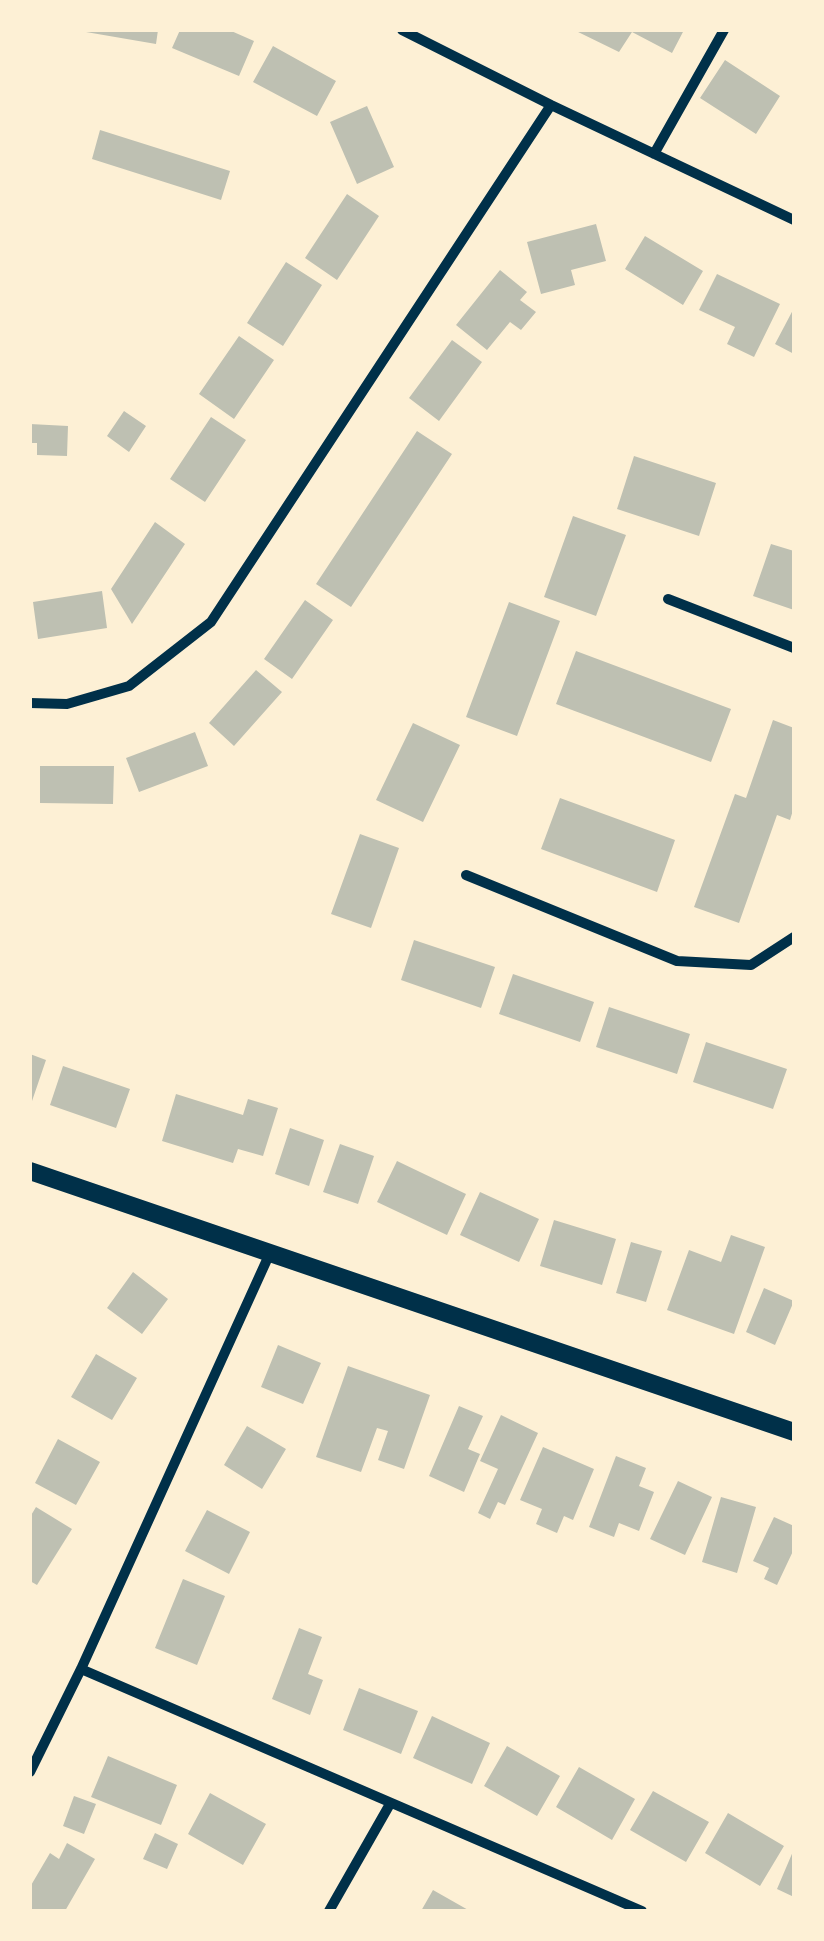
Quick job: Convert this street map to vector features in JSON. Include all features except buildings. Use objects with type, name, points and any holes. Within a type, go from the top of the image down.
[{"type":"street","points":[[402,30],[794,220]]},
{"type":"street","points":[[654,154],[724,30]]},
{"type":"street","points":[[30,702],[67,704],[129,686],[210,622],[551,105]]},
{"type":"street","points":[[668,600],[794,648]]},
{"type":"street","points":[[466,875],[677,961],[752,965],[794,937]]},
{"type":"street","points":[[30,1170],[794,1432]]},
{"type":"street","points":[[30,1772],[82,1669],[270,1253]]},
{"type":"street","points":[[82,1669],[642,1911]]},
{"type":"street","points":[[329,1911],[390,1804]]}]
